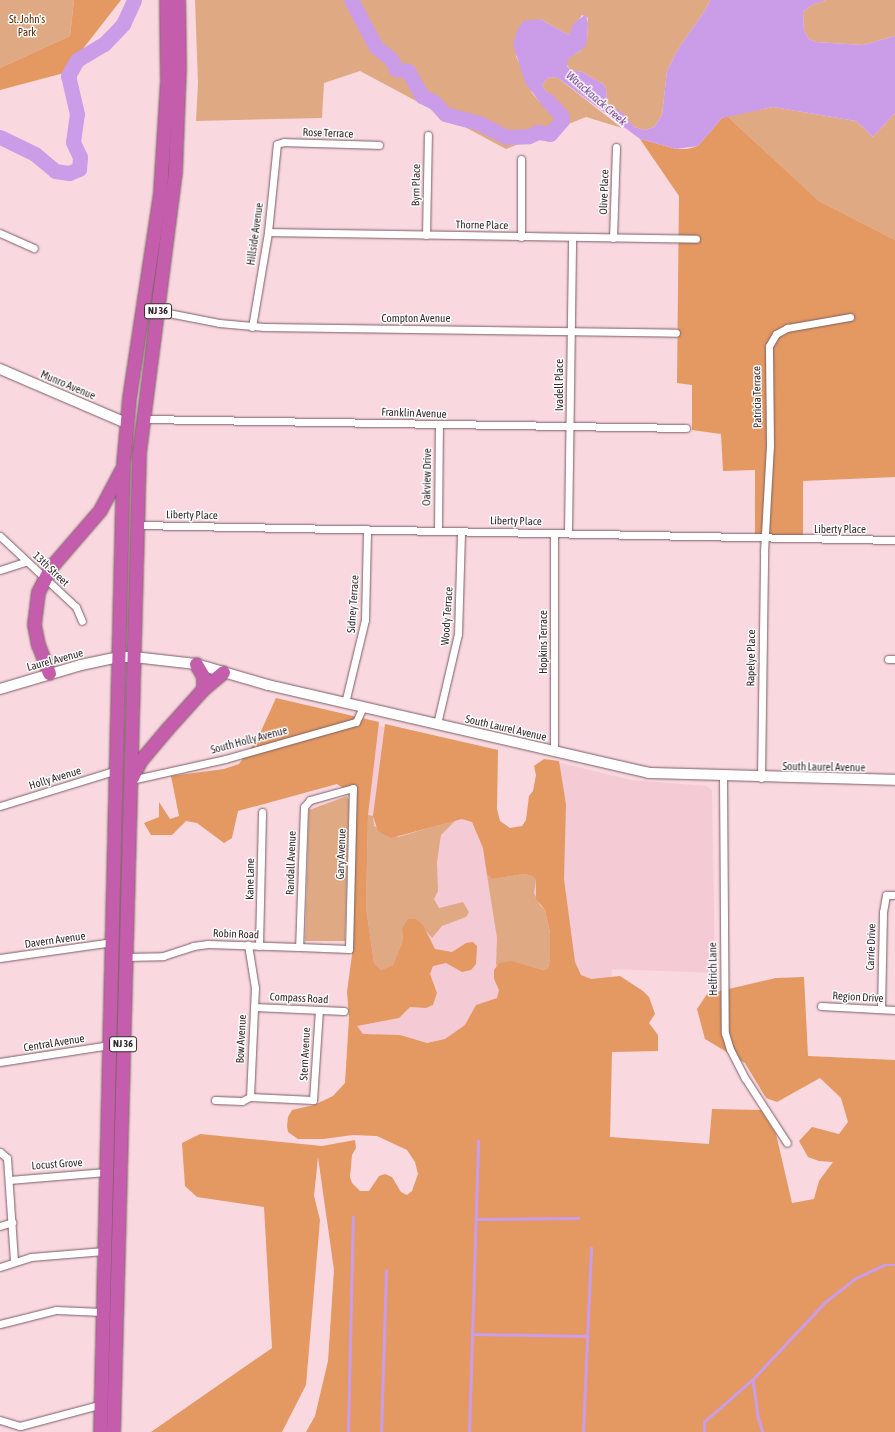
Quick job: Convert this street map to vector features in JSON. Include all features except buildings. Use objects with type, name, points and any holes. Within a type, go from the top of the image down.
[{"type":"highway","name":"NJ 36","points":[[113,1432],[124,957],[137,525],[143,419],[175,170],[179,75],[174,0]]},
{"type":"highway","name":"NJ 36","points":[[100,1432],[113,942],[123,464],[126,423],[160,192],[174,0]]},
{"type":"highway","points":[[49,673],[38,645],[34,624],[37,599],[50,568],[100,510],[123,464]]},
{"type":"highway","points":[[196,664],[202,676],[203,689]]},
{"type":"highway","points":[[130,780],[140,761],[203,689],[223,672]]},
{"type":"street","name":"Byrn Place","points":[[426,235],[428,135]]},
{"type":"street","name":"Rose Terrace","points":[[276,144],[284,142],[379,145]]},
{"type":"street","name":"Hillside Avenue","points":[[252,327],[268,232],[276,144]]},
{"type":"street","name":"Olive Place","points":[[613,238],[616,147]]},
{"type":"street","points":[[521,159],[521,237]]},
{"type":"street","name":"Thorne Place","points":[[268,232],[696,239]]},
{"type":"street","points":[[0,233],[34,248]]},
{"type":"street","name":"Ivadell Place","points":[[568,533],[572,238]]},
{"type":"street","name":"Compton Avenue","points":[[158,311],[252,327],[676,332]]},
{"type":"street","name":"Patricia Terrace","points":[[765,538],[770,446],[769,346],[776,334],[787,328],[850,317]]},
{"type":"street","name":"Munro Avenue","points":[[0,370],[126,423]]},
{"type":"street","name":"Franklin Avenue","points":[[143,419],[686,428]]},
{"type":"street","name":"Oakview Drive","points":[[438,531],[439,424]]},
{"type":"street","name":"Liberty Place","points":[[137,525],[554,533],[689,534],[765,538],[895,540]]},
{"type":"street","name":"Sidney Terrace","points":[[345,703],[365,620],[366,529]]},
{"type":"street","name":"Woody Terrace","points":[[437,724],[458,634],[461,531]]},
{"type":"street","name":"Hopkins Terrace","points":[[554,533],[554,752]]},
{"type":"street","name":"13th Street","points":[[0,536],[76,607],[82,621]]},
{"type":"street","name":"Rapelye Place","points":[[761,778],[765,538]]},
{"type":"street","points":[[0,570],[26,561]]},
{"type":"street","name":"South Laurel Avenue","points":[[118,657],[134,657],[196,664],[345,703],[648,773],[724,777],[895,780]]},
{"type":"street","name":"Laurel Avenue","points":[[0,689],[49,673],[118,657]]},
{"type":"street","name":"South Holly Avenue","points":[[130,780],[225,759],[356,722],[363,707]]},
{"type":"street","name":"Holly Avenue","points":[[0,806],[117,770]]},
{"type":"street","name":"Helfrich Lane","points":[[724,777],[725,1033],[730,1049],[745,1078],[787,1143]]},
{"type":"street","name":"Gary Avenue","points":[[328,795],[350,787],[354,790],[349,948]]},
{"type":"street","name":"Randall Avenue","points":[[299,947],[304,807],[310,800],[328,795]]},
{"type":"street","name":"Kane Lane","points":[[259,946],[262,812]]},
{"type":"street","name":"Carrie Drive","points":[[881,1009],[883,912],[886,895],[895,895]]},
{"type":"street","name":"Davern Avenue","points":[[0,958],[113,942]]},
{"type":"street","name":"Robin Road","points":[[124,957],[163,956],[200,945],[349,948]]},
{"type":"street","name":"Bow Avenue","points":[[248,946],[254,977],[250,1097]]},
{"type":"street","name":"Region Drive","points":[[821,1006],[895,1010]]},
{"type":"street","name":"Compass Road","points":[[254,1007],[344,1011]]},
{"type":"street","name":"Stern Avenue","points":[[250,1097],[313,1100],[319,1010]]},
{"type":"street","name":"Central Avenue","points":[[0,1062],[110,1045]]},
{"type":"street","points":[[215,1100],[242,1101],[250,1097]]},
{"type":"street","points":[[0,1152],[7,1158],[14,1262]]},
{"type":"street","name":"Locust Grove","points":[[9,1180],[106,1172]]},
{"type":"street","points":[[0,1226],[12,1222]]},
{"type":"street","points":[[0,1267],[31,1257],[104,1251]]},
{"type":"street","points":[[0,1324],[56,1310],[102,1312]]},
{"type":"street","points":[[0,1420],[20,1426],[100,1405]]},
{"type":"shaded area","points":[[74,0],[121,0],[64,73],[0,90],[0,68],[70,36]]},
{"type":"shaded area","points":[[727,116],[819,201],[895,240],[895,477],[803,481],[803,537],[755,536],[755,470],[723,471],[721,434],[692,430],[692,385],[677,383],[679,196],[640,139],[676,149],[687,149],[698,146],[722,118]]},
{"type":"shaded area","points":[[276,698],[379,722],[368,815],[366,907],[374,963],[381,970],[393,965],[403,940],[402,929],[408,919],[416,919],[423,925],[435,949],[452,952],[466,943],[473,942],[477,946],[476,964],[471,970],[462,972],[446,963],[433,966],[430,974],[437,993],[433,1005],[426,1008],[410,1007],[399,1018],[357,1026],[363,1034],[400,1035],[427,1043],[445,1039],[465,1025],[476,1005],[497,998],[499,990],[494,979],[494,970],[499,963],[511,961],[544,970],[548,968],[550,958],[550,933],[545,910],[536,899],[536,880],[532,876],[524,874],[492,879],[487,875],[483,848],[472,822],[462,819],[391,838],[378,831],[373,816],[385,724],[498,750],[497,809],[500,821],[510,828],[522,826],[526,820],[529,796],[533,791],[536,775],[534,766],[544,759],[559,761],[566,804],[564,879],[575,962],[581,975],[591,979],[620,976],[643,991],[649,997],[655,1014],[649,1023],[658,1035],[658,1051],[612,1052],[610,1137],[709,1144],[712,1109],[761,1110],[776,1134],[792,1203],[814,1199],[819,1181],[833,1162],[819,1161],[808,1157],[799,1141],[812,1127],[839,1134],[848,1122],[841,1098],[820,1078],[777,1102],[766,1098],[745,1063],[705,1039],[697,1009],[707,994],[776,978],[804,977],[808,1056],[895,1060],[895,1432],[306,1432],[315,1416],[328,1361],[334,1270],[318,1157],[314,1196],[320,1220],[306,1385],[282,1432],[151,1432],[272,1348],[264,1207],[197,1197],[185,1186],[182,1143],[200,1134],[322,1146],[355,1140],[356,1148],[352,1155],[350,1177],[352,1183],[360,1191],[369,1191],[379,1176],[385,1174],[392,1177],[401,1192],[407,1195],[412,1191],[418,1174],[415,1162],[407,1150],[377,1136],[353,1135],[323,1139],[298,1139],[288,1132],[288,1117],[292,1110],[314,1105],[333,1096],[345,1083],[349,1018],[347,992],[352,955],[352,794],[337,784],[238,811],[232,838],[224,843],[197,823],[186,821],[172,835],[151,835],[144,823],[159,817],[159,802],[170,819],[179,816],[171,776],[224,769],[239,764],[257,740]]},
{"type":"shaded area","points":[[367,723],[493,752],[489,830],[555,832],[492,1046],[354,1041]]},
{"type":"shaded area","points":[[560,763],[632,780],[706,786],[712,790],[715,973],[612,969],[611,985],[553,983]]},
{"type":"green space","name":"St. John's Park","points":[[0,0],[74,0],[70,36],[0,68]]},
{"type":"green space","points":[[195,0],[710,0],[706,9],[678,49],[667,71],[662,115],[654,127],[645,130],[634,127],[616,109],[607,105],[606,88],[603,84],[582,72],[571,70],[567,65],[567,59],[580,51],[587,41],[588,18],[582,15],[569,35],[540,19],[516,56],[532,93],[539,101],[560,114],[542,85],[549,77],[558,78],[622,128],[586,117],[506,149],[360,71],[324,83],[322,118],[196,121],[198,83]]},
{"type":"green space","points":[[826,0],[895,0],[895,36],[863,45],[816,42],[809,39],[804,31],[803,12],[812,5]]},
{"type":"green space","points":[[773,107],[856,121],[873,137],[895,113],[895,240],[819,201],[727,116]]},
{"type":"green space","points":[[347,796],[349,800],[345,941],[305,941],[309,810]]},
{"type":"green space","points":[[368,815],[373,816],[374,826],[398,837],[456,820],[441,835],[437,862],[438,891],[434,899],[439,908],[463,902],[469,912],[466,917],[442,926],[432,938],[416,919],[402,929],[403,940],[393,965],[381,970],[374,963],[366,907]]},
{"type":"green space","points":[[524,874],[532,876],[536,880],[534,893],[540,905],[545,910],[550,933],[550,958],[548,968],[544,970],[525,965],[499,963],[496,966],[497,938],[487,875],[492,879]]},
{"type":"water","points":[[710,0],[826,0],[812,5],[803,12],[804,31],[809,39],[816,42],[863,45],[895,36],[895,113],[873,137],[856,121],[773,107],[722,118],[698,146],[676,149],[640,139],[558,78],[549,77],[542,85],[561,115],[539,101],[525,83],[513,44],[517,31],[523,21],[540,19],[569,35],[574,23],[586,14],[588,23],[587,41],[584,48],[568,59],[567,66],[571,70],[582,72],[603,84],[606,88],[607,105],[622,112],[634,127],[645,130],[654,127],[662,115],[667,71],[678,49],[706,9]]},
{"type":"waterway","name":"Waackaack Creek","points":[[0,137],[35,154],[55,171],[69,173],[79,169],[80,157],[73,142],[77,114],[68,76],[77,60],[104,44],[123,24],[134,0]]},
{"type":"waterway","name":"Waackaack Creek","points":[[351,0],[376,47],[391,59],[396,69],[408,71],[422,96],[434,102],[445,114],[479,123],[506,137],[529,136],[538,132],[550,134],[562,120],[561,115],[547,100]]},
{"type":"waterway","points":[[469,1432],[478,1141]]},
{"type":"waterway","points":[[348,1432],[353,1217]]},
{"type":"waterway","points":[[476,1219],[578,1218]]},
{"type":"waterway","points":[[583,1432],[591,1248]]},
{"type":"waterway","points":[[704,1432],[704,1422],[753,1379],[825,1302],[854,1279],[884,1265],[895,1265]]},
{"type":"waterway","points":[[381,1432],[386,1271]]},
{"type":"waterway","points":[[472,1334],[587,1336]]},
{"type":"waterway","points":[[753,1380],[758,1417],[763,1432]]}]
